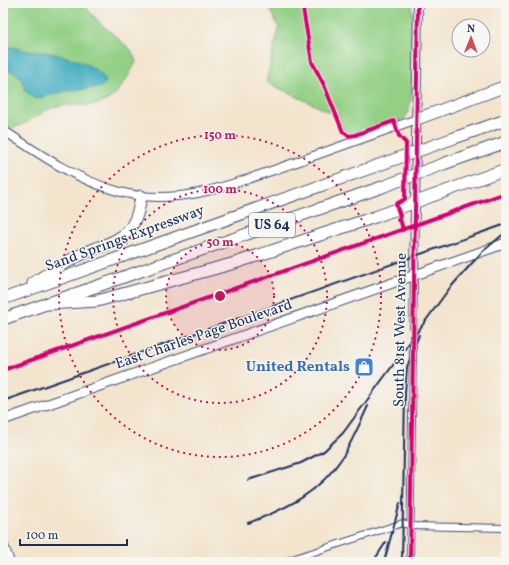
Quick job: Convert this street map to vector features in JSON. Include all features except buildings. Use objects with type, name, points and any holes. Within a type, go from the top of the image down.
[{"type":"highway","points":[[416,119],[506,86]]},
{"type":"highway","name":"Sand Springs Expressway","points":[[6,298],[506,120]]},
{"type":"highway","name":"US 64","points":[[3,319],[382,187],[506,142]]},
{"type":"highway","points":[[48,304],[97,301],[227,265],[282,248],[506,169]]},
{"type":"highway","points":[[6,298],[78,256],[124,236],[135,222],[139,212],[141,196]]},
{"type":"main road","name":"East Charles Page Boulevard","points":[[3,420],[506,243]]},
{"type":"street","name":"South 81st West Avenue","points":[[410,562],[418,3]]},
{"type":"street","points":[[3,130],[82,178],[119,192],[141,196],[168,197],[209,192],[416,119]]},
{"type":"street","points":[[283,562],[395,525],[403,524],[411,526],[506,528]]},
{"type":"street","points":[[3,540],[11,562]]},
{"type":"green space","points":[[3,3],[82,3],[99,22],[131,50],[136,62],[117,92],[103,102],[89,105],[59,106],[46,111],[21,125],[9,127],[3,125]]},
{"type":"green space","points":[[267,3],[412,3],[413,78],[410,106],[407,115],[397,122],[395,120],[350,135],[343,129],[337,112],[332,113],[266,82],[279,28]]},
{"type":"water","points":[[6,47],[28,51],[47,52],[77,60],[102,75],[106,82],[101,87],[66,91],[35,99],[26,91],[20,76],[8,70],[3,60],[3,50]]},
{"type":"railway","points":[[3,401],[506,224]]},
{"type":"railway","points":[[248,480],[301,463],[324,451],[343,433],[449,289],[482,252],[506,232]]},
{"type":"railway","points":[[402,562],[405,393],[407,367],[419,335]]},
{"type":"railway","points":[[248,523],[288,506],[323,481],[342,458],[353,439],[368,406]]},
{"type":"railway","points":[[384,562],[400,503]]},
{"type":"railway","points":[[373,562],[386,542]]},
{"type":"cycle path","points":[[302,3],[312,62],[324,85],[343,132],[349,136],[355,135],[394,121],[399,136],[406,143],[405,199],[396,204],[400,216],[398,220],[401,222],[403,230]]},
{"type":"cycle path","points":[[410,562],[418,3]]},
{"type":"cycle path","points":[[3,370],[506,193]]},
{"type":"place","name":"United Rentals","points":[[364,367]]}]
